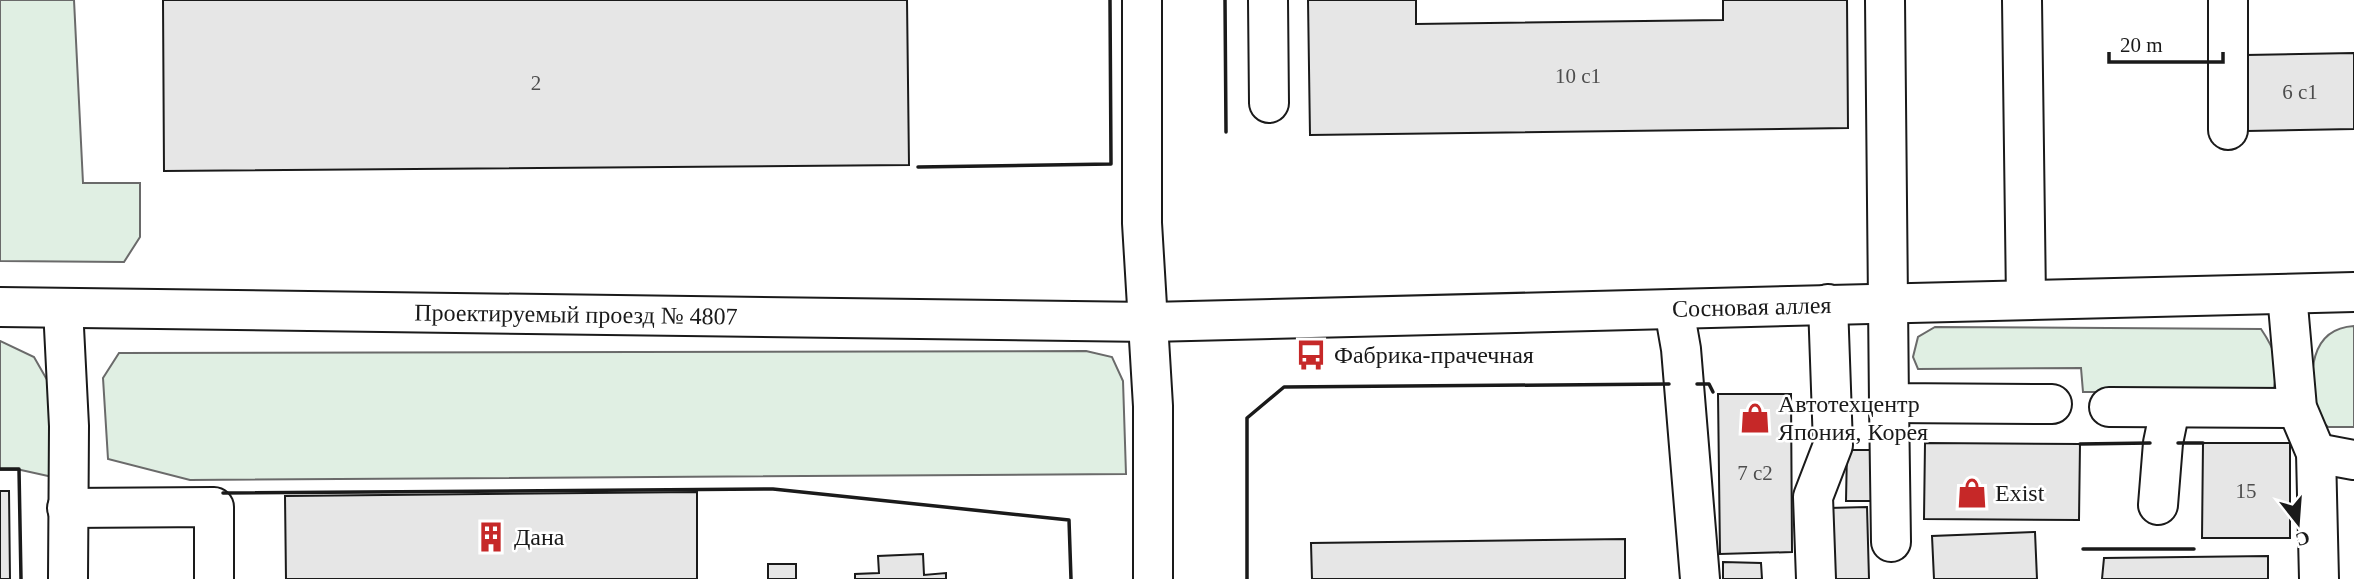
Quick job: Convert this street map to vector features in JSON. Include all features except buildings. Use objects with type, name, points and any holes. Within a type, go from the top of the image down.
[{"type":"main road","points":[[1142,0],[1142,223],[1150,322],[1153,579]]},
{"type":"main road","points":[[1268,0],[1269,103]]},
{"type":"main road","points":[[1885,0],[1886,302],[1891,542]]},
{"type":"main road","points":[[2022,0],[2026,300]]},
{"type":"main road","points":[[2228,0],[2228,130]]},
{"type":"main road","name":"Сосновая аллея","points":[[1150,322],[2354,292]]},
{"type":"main road","points":[[2287,294],[2297,408],[2316,453],[2319,579]]},
{"type":"main road","points":[[1816,579],[1813,497],[1833,445],[1828,304]]},
{"type":"main road","name":"Проектируемый проезд № 4807","points":[[0,307],[1150,322]]},
{"type":"main road","points":[[63,308],[68,426],[68,579]]},
{"type":"main road","points":[[1674,309],[1681,349],[1700,579]]},
{"type":"main road","points":[[1889,403],[2052,404]]},
{"type":"main road","points":[[2109,407],[2297,408]]},
{"type":"main road","points":[[2158,505],[2163,443],[2170,409]]},
{"type":"main road","points":[[2316,453],[2354,460]]},
{"type":"main road","points":[[67,508],[214,507],[214,579]]},
{"type":"green space","points":[[0,0],[74,0],[83,183],[140,183],[140,237],[124,262],[0,261]]},
{"type":"green space","points":[[2354,326],[2354,427],[2328,427],[2313,413],[2312,371],[2315,358],[2319,346],[2327,336],[2338,329]]},
{"type":"green space","points":[[1935,327],[2261,329],[2275,357],[2274,388],[2255,392],[2083,392],[2081,368],[1918,369],[1913,357],[1918,337]]},
{"type":"green space","points":[[0,341],[34,357],[50,385],[57,478],[21,470],[0,470]]},
{"type":"green space","points":[[1086,351],[1112,357],[1123,381],[1126,474],[190,480],[108,459],[103,378],[119,353]]},
{"type":"wall","points":[[918,167],[1111,164],[1110,0]]},
{"type":"wall","points":[[1225,0],[1226,132]]},
{"type":"wall","points":[[1247,579],[1247,418],[1284,387],[1669,384]]},
{"type":"wall","points":[[1697,384],[1709,384],[1713,392]]},
{"type":"wall","points":[[2080,444],[2150,443]]},
{"type":"wall","points":[[2178,443],[2203,443]]},
{"type":"wall","points":[[0,469],[19,469],[21,579]]},
{"type":"wall","points":[[223,493],[773,489],[1069,520],[1071,579]]},
{"type":"wall","points":[[2083,549],[2194,549]]},
{"type":"place","name":"Фабрика-прачечная","points":[[1311,355]]},
{"type":"place","name":"Автотехцентр Япония, Корея","points":[[1755,418]]},
{"type":"place","name":"Exist","points":[[1972,493]]},
{"type":"place","name":"Дана","points":[[491,537]]}]
